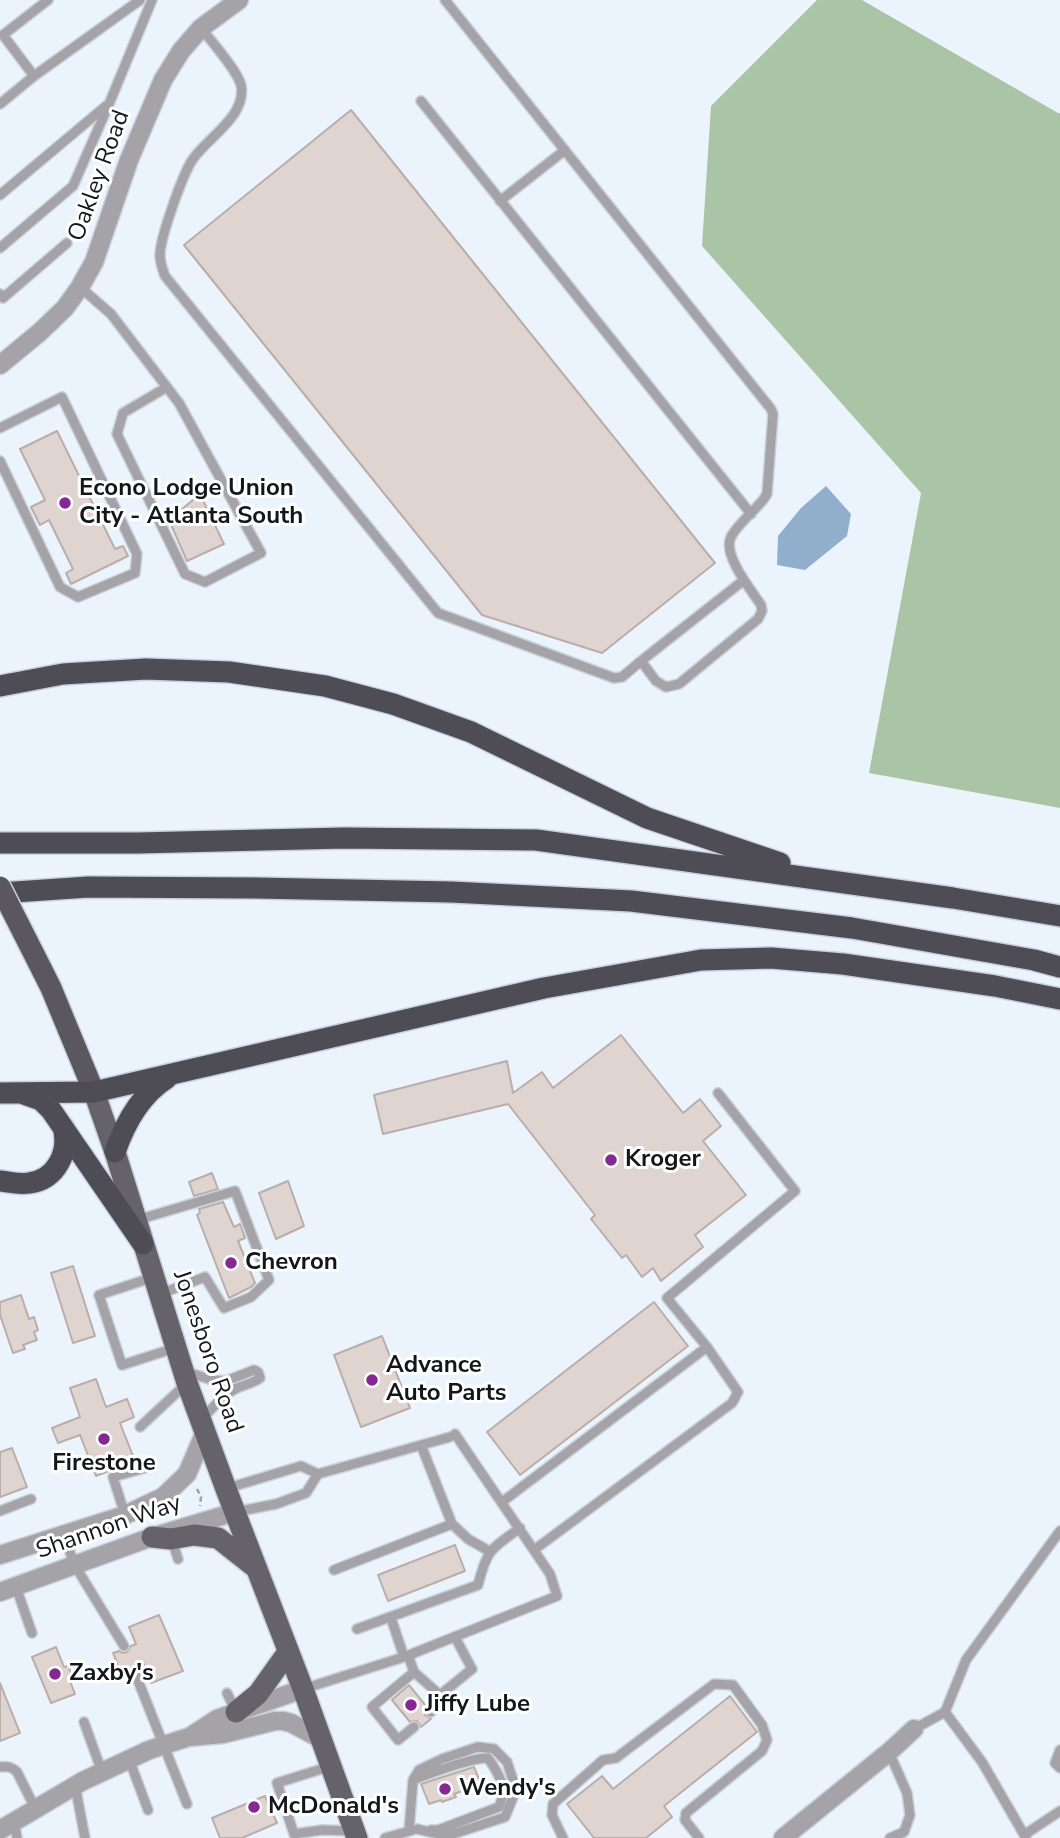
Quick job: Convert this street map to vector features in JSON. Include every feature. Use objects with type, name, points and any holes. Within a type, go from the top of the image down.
[{"type":"highway","points":[[0,686],[63,674],[146,668],[229,672],[325,686],[393,704],[471,732],[647,818],[825,879]]},
{"type":"highway","points":[[0,843],[344,838],[536,840],[825,879],[1060,916]]},
{"type":"highway","name":"Jonesboro Road","points":[[0,887],[51,988],[94,1092]]},
{"type":"highway","points":[[0,893],[88,887],[256,888],[452,892],[631,901],[852,928],[1060,967]]},
{"type":"highway","points":[[0,1093],[94,1092],[544,988],[701,960],[771,958],[843,964],[995,986],[1060,999]]},
{"type":"highway","points":[[115,1152],[145,1094],[173,1074]]},
{"type":"highway","points":[[22,1093],[41,1100],[51,1110],[143,1244]]},
{"type":"highway","points":[[0,1181],[26,1184],[48,1175],[55,1169],[64,1152],[63,1125]]},
{"type":"main road","name":"Jonesboro Road","points":[[94,1092],[185,1377],[356,1835]]},
{"type":"main road","points":[[168,1542],[194,1535],[218,1538],[256,1568]]},
{"type":"main road","points":[[232,1702],[258,1694],[288,1652]]},
{"type":"street","name":"Oakley Road","points":[[0,365],[65,308],[80,287],[94,262],[129,160],[163,80],[181,51],[201,28],[239,0]]},
{"type":"street","name":"Shannon Way","points":[[0,1555],[125,1516],[163,1497],[187,1474],[203,1426]]},
{"type":"street","name":"Shannon Way","points":[[8,1589],[74,1564],[168,1542],[235,1512]]},
{"type":"street","points":[[189,1737],[217,1718],[232,1702],[303,1689]]},
{"type":"street","points":[[10,1829],[35,1808],[75,1785],[164,1744],[189,1737],[223,1734],[275,1721],[283,1721],[321,1739]]},
{"type":"street","points":[[783,1838],[914,1729]]},
{"type":"lane","points":[[34,76],[3,35],[48,0]]},
{"type":"lane","points":[[0,104],[34,76],[140,0]]},
{"type":"lane","points":[[0,248],[73,186],[152,0]]},
{"type":"lane","points":[[445,0],[773,414],[767,494],[730,539],[729,549],[761,606],[758,619],[679,684],[666,687],[656,681],[641,661]]},
{"type":"lane","points":[[201,28],[232,69],[240,83],[241,97],[231,118],[190,163],[162,236],[160,264],[165,276],[438,612],[614,678],[622,677],[744,580]]},
{"type":"lane","points":[[421,102],[751,514]]},
{"type":"lane","points":[[0,195],[109,104]]},
{"type":"lane","points":[[500,201],[565,150]]},
{"type":"lane","points":[[0,294],[3,298],[67,243]]},
{"type":"lane","points":[[80,287],[111,314],[180,403],[261,553],[205,582],[185,575],[117,434],[123,414],[167,387]]},
{"type":"lane","points":[[0,428],[62,397],[137,554],[135,573],[78,597],[60,587],[0,461]]},
{"type":"lane","points":[[534,1550],[732,1403],[738,1392],[707,1347],[667,1298],[795,1191],[718,1093]]},
{"type":"lane","points":[[136,1220],[235,1191],[269,1280],[251,1297],[224,1308],[205,1277],[99,1295],[122,1365],[175,1348]]},
{"type":"lane","points":[[502,1502],[707,1347]]},
{"type":"lane","points":[[140,1427],[185,1377],[226,1381],[254,1370],[258,1372],[260,1378],[256,1381],[232,1390],[219,1401],[203,1426]]},
{"type":"lane","points":[[226,1489],[301,1466],[318,1474],[453,1435],[550,1574],[557,1596],[406,1656],[303,1689]]},
{"type":"lane","points":[[421,1445],[452,1524],[468,1539],[489,1550]]},
{"type":"lane","points":[[125,1516],[113,1477],[152,1466]]},
{"type":"lane","points":[[235,1512],[276,1504],[306,1493],[318,1474]]},
{"type":"lane","points":[[0,1511],[31,1499]]},
{"type":"lane","points":[[334,1570],[452,1524]]},
{"type":"lane","points":[[357,1629],[478,1585],[489,1550],[520,1528]]},
{"type":"lane","points":[[914,1729],[945,1712],[966,1660],[1060,1531]]},
{"type":"lane","points":[[64,1535],[74,1564],[124,1646]]},
{"type":"lane","points":[[8,1589],[32,1633]]},
{"type":"lane","points":[[391,1618],[414,1672],[440,1695]]},
{"type":"lane","points":[[431,1712],[440,1695],[472,1669],[455,1637]]},
{"type":"lane","points":[[414,1672],[372,1707],[398,1740],[414,1727]]},
{"type":"lane","points":[[135,1673],[187,1804]]},
{"type":"lane","points":[[563,1838],[552,1815],[553,1804],[603,1760],[616,1758],[714,1684],[733,1685],[762,1725],[767,1740],[762,1751],[686,1813],[685,1820],[699,1838]]},
{"type":"lane","points":[[945,1712],[982,1762],[1025,1836],[1060,1811]]},
{"type":"lane","points":[[84,1722],[102,1772]]},
{"type":"lane","points":[[478,1747],[494,1749],[507,1762],[513,1780],[514,1795],[505,1817],[447,1836],[413,1830],[413,1780],[419,1770],[478,1747]]},
{"type":"lane","points":[[1060,1750],[1055,1763],[1060,1768]]},
{"type":"lane","points":[[889,1752],[907,1793],[910,1815],[906,1835],[890,1838]]},
{"type":"lane","points":[[385,1838],[413,1830],[438,1830],[499,1807],[504,1797],[502,1786],[488,1758],[478,1758],[413,1780]]},
{"type":"lane","points":[[129,1759],[148,1810]]},
{"type":"lane","points":[[0,1767],[7,1766],[17,1772],[35,1808]]},
{"type":"lane","points":[[331,1766],[277,1783],[294,1834],[322,1830],[356,1835]]},
{"type":"lane","points":[[75,1785],[85,1838]]},
{"type":"path","points":[[197,1489],[201,1497],[200,1508]]},
{"type":"green space","points":[[817,0],[862,0],[1060,113],[1060,808],[869,773],[921,493],[702,246],[711,106]]},
{"type":"water","points":[[826,486],[851,514],[847,536],[805,570],[777,565],[778,536],[801,508]]},
{"type":"building","points":[[351,110],[715,563],[602,653],[482,615],[184,245]]},
{"type":"building","name":"Econo Lodge Union City - Atlanta South","points":[[57,431],[115,549],[123,546],[128,556],[71,584],[66,573],[73,569],[49,520],[40,525],[31,507],[45,500],[20,449]]},
{"type":"building","points":[[200,494],[224,544],[187,561],[169,520]]},
{"type":"building","points":[[621,1035],[683,1113],[700,1099],[721,1126],[703,1141],[746,1195],[695,1235],[703,1247],[661,1281],[653,1268],[642,1277],[626,1255],[622,1258],[591,1219],[595,1215],[508,1104],[383,1134],[374,1095],[507,1061],[513,1093],[542,1072],[553,1088]]},
{"type":"building","points":[[212,1173],[218,1189],[194,1196],[189,1182]]},
{"type":"building","points":[[288,1181],[304,1226],[276,1239],[259,1193]]},
{"type":"building","name":"Chevron","points":[[223,1202],[234,1227],[240,1224],[245,1238],[238,1241],[255,1283],[229,1298],[197,1215],[200,1213],[199,1209]]},
{"type":"building","points":[[73,1266],[95,1336],[73,1343],[51,1273]]},
{"type":"building","points":[[21,1295],[29,1319],[34,1317],[38,1330],[34,1332],[37,1340],[23,1345],[25,1349],[13,1353],[0,1315],[0,1302]]},
{"type":"building","points":[[654,1302],[688,1346],[520,1475],[487,1432]]},
{"type":"building","points":[[382,1336],[410,1408],[361,1427],[334,1355]]},
{"type":"building","name":"Firestone","points":[[96,1379],[106,1407],[127,1399],[134,1417],[120,1423],[135,1461],[96,1476],[80,1435],[58,1443],[52,1428],[80,1417],[70,1388]]},
{"type":"building","points":[[12,1448],[27,1487],[0,1497],[0,1452]]},
{"type":"building","points":[[455,1545],[465,1571],[388,1601],[378,1575]]},
{"type":"building","points":[[159,1615],[183,1671],[151,1683],[144,1664],[133,1666],[121,1673],[113,1653],[127,1652],[136,1644],[129,1627]]},
{"type":"building","name":"Zaxby's","points":[[56,1647],[64,1667],[68,1666],[74,1680],[70,1681],[75,1694],[51,1703],[32,1657]]},
{"type":"building","points":[[0,1683],[20,1733],[0,1741]]},
{"type":"building","name":"Jiffy Lube","points":[[409,1685],[426,1706],[425,1715],[431,1719],[421,1727],[417,1721],[410,1722],[392,1700]]},
{"type":"building","points":[[730,1696],[757,1732],[664,1806],[672,1817],[646,1838],[594,1838],[567,1804],[602,1776],[613,1789]]},
{"type":"building","name":"Wendy's","points":[[474,1767],[481,1784],[454,1794],[456,1797],[429,1804],[421,1784]]},
{"type":"building","name":"McDonald's","points":[[265,1796],[277,1823],[242,1838],[220,1838],[212,1818]]},
{"type":"place","name":"Econo Lodge Union City - Atlanta South","points":[[65,503]]},
{"type":"place","name":"Kroger","points":[[611,1160]]},
{"type":"place","name":"Chevron","points":[[231,1263]]},
{"type":"place","name":"Advance Auto Parts","points":[[372,1380]]},
{"type":"place","name":"Firestone","points":[[104,1439]]},
{"type":"place","name":"Zaxby's","points":[[55,1674]]},
{"type":"place","name":"Jiffy Lube","points":[[411,1705]]},
{"type":"place","name":"Wendy's","points":[[445,1789]]},
{"type":"place","name":"McDonald's","points":[[254,1807]]}]
